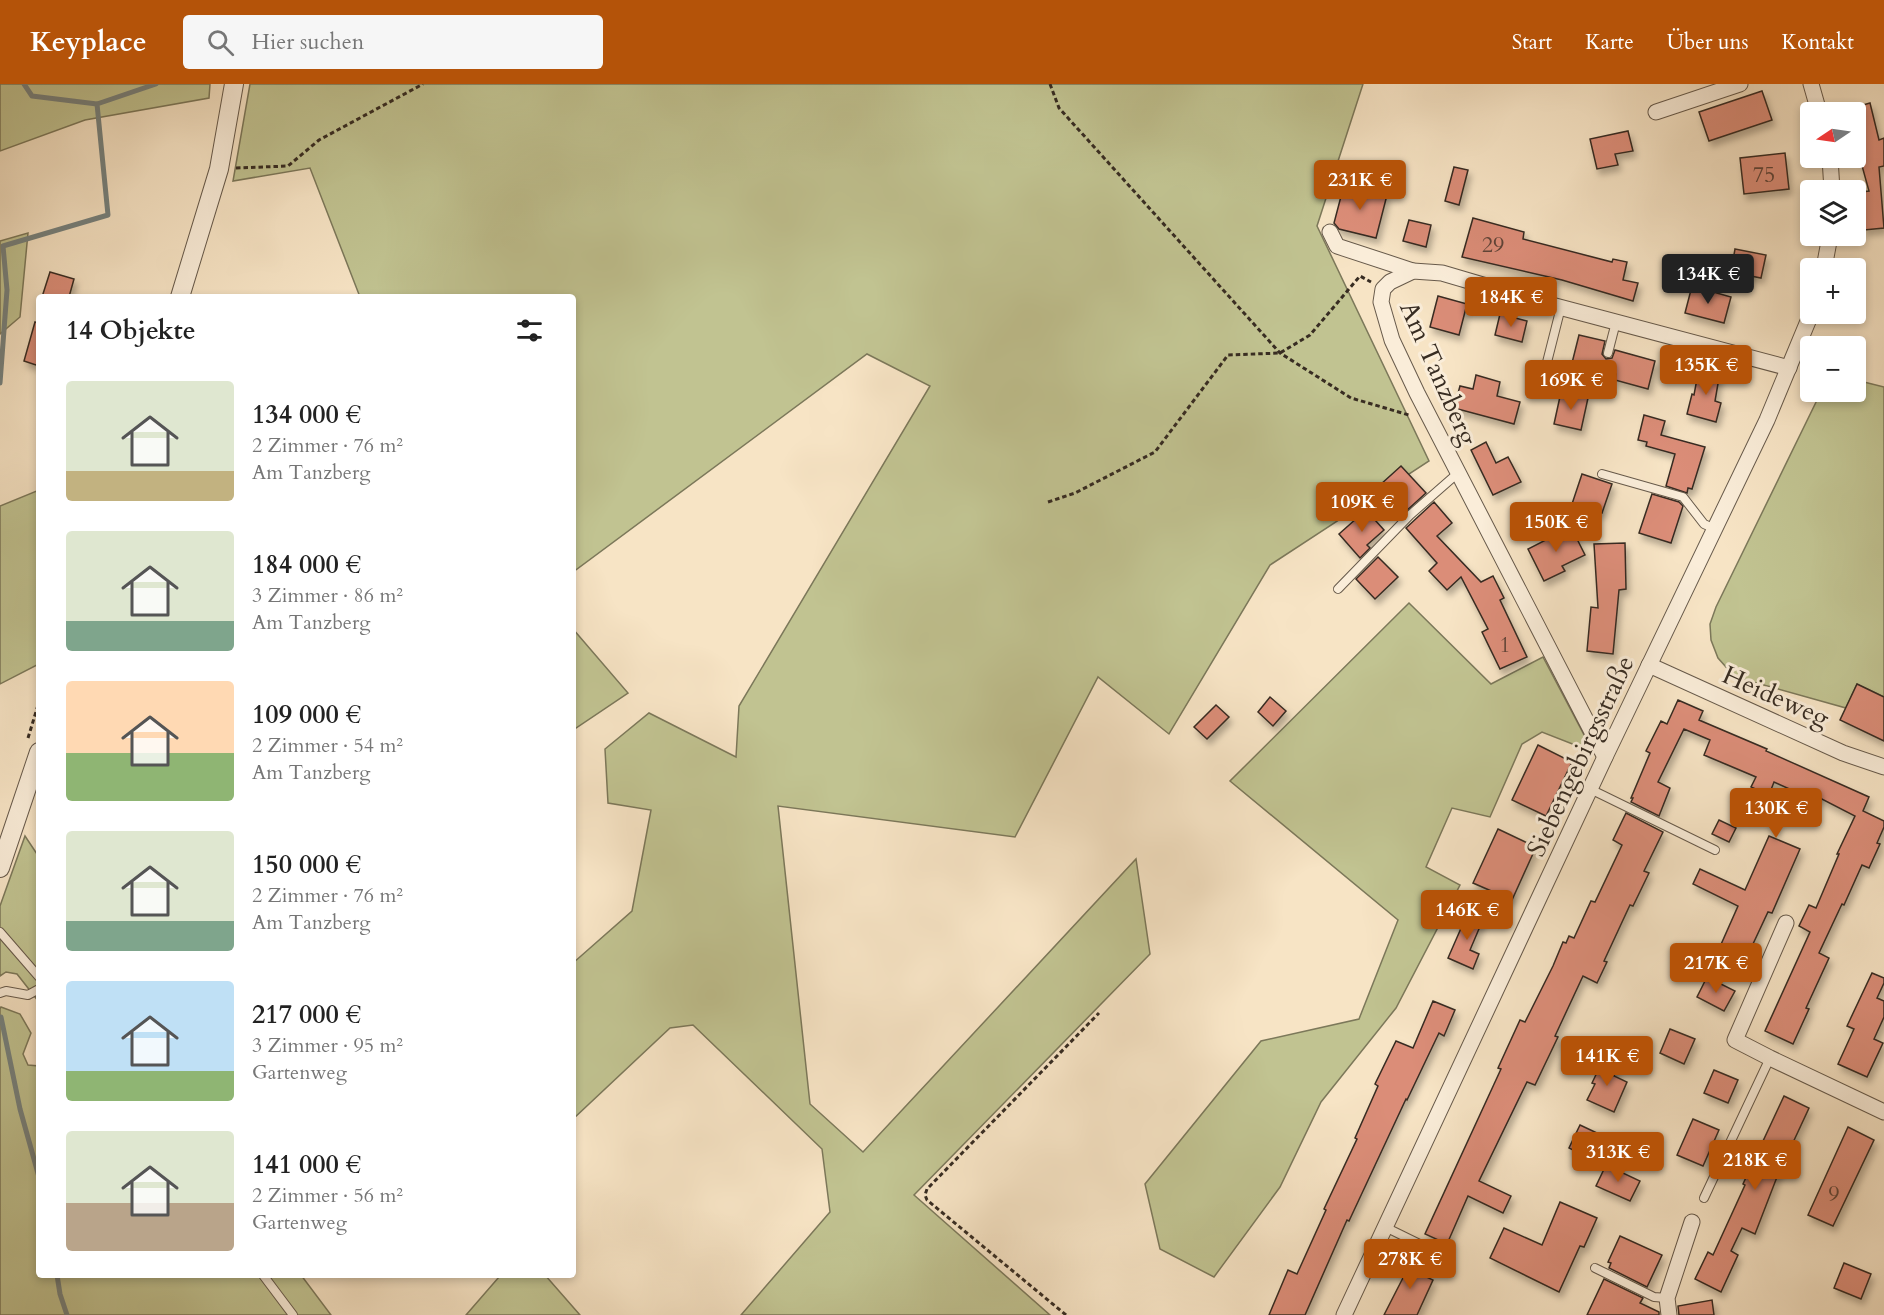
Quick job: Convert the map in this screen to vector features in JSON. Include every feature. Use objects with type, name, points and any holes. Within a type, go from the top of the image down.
[{"type":"street","points":[[181,294],[219,169],[234,84]]},
{"type":"street","points":[[1656,112],[1740,84]]},
{"type":"street","points":[[1811,84],[1816,102]]},
{"type":"street","points":[[1330,231],[1337,246],[1413,271]]},
{"type":"street","name":"Am Tanzberg","points":[[1605,757],[1431,421],[1392,340],[1381,302],[1383,289],[1390,282],[1413,271],[1442,273],[1789,368]]},
{"type":"street","name":"Siebengebirgsstraße","points":[[1344,1315],[1605,757],[1715,529],[1807,324]]},
{"type":"street","name":"Heideweg","points":[[1649,665],[1843,753],[1884,767]]},
{"type":"street","points":[[0,868],[36,761]]},
{"type":"street","points":[[1786,923],[1735,1040],[1884,1112]]},
{"type":"street","points":[[1669,1315],[1667,1298],[1692,1222]]},
{"type":"lane","points":[[1543,378],[1561,307]]},
{"type":"lane","points":[[1608,353],[1616,322]]},
{"type":"lane","points":[[1338,590],[1410,514],[1458,473]]},
{"type":"lane","points":[[1602,474],[1683,497],[1704,524],[1715,529]]},
{"type":"lane","points":[[1590,789],[1715,850]]},
{"type":"lane","points":[[0,932],[36,974]]},
{"type":"lane","points":[[0,993],[6,991],[28,995],[36,990]]},
{"type":"lane","points":[[1704,1198],[1770,1058]]},
{"type":"lane","points":[[1385,1227],[1436,1252]]},
{"type":"lane","points":[[1595,1268],[1654,1297],[1667,1298]]},
{"type":"lane","points":[[265,1278],[293,1315]]},
{"type":"path","points":[[219,169],[288,166],[319,140],[423,84]]},
{"type":"path","points":[[1050,84],[1059,108],[1280,353],[1350,398],[1431,421]]},
{"type":"path","points":[[1048,502],[1075,493],[1155,452],[1228,355],[1280,353],[1310,335],[1359,276],[1383,289]]},
{"type":"path","points":[[1066,1315],[927,1200],[925,1195],[927,1189],[1099,1013]]},
{"type":"green space","points":[[0,84],[210,84],[209,98],[85,120],[0,151]]},
{"type":"green space","points":[[250,84],[1363,84],[1317,226],[1429,461],[1270,565],[1169,734],[1098,677],[1015,837],[778,806],[810,1104],[863,1152],[1136,859],[1150,954],[914,1195],[1050,1315],[741,1315],[830,1212],[822,1149],[693,1025],[670,1028],[576,1116],[576,960],[632,911],[651,810],[608,803],[605,749],[649,713],[736,757],[739,706],[930,386],[867,354],[576,570],[576,294],[359,294],[310,168],[233,181]]},
{"type":"green space","points":[[28,233],[20,317],[0,334],[0,241]]},
{"type":"green space","points":[[1866,382],[1884,387],[1884,697],[1857,684],[1846,708],[1735,677],[1718,658],[1711,640],[1710,624],[1716,607],[1816,402],[1866,402]]},
{"type":"green space","points":[[36,491],[36,666],[0,684],[0,506]]},
{"type":"green space","points":[[1409,603],[1491,684],[1543,657],[1593,752],[1542,732],[1522,744],[1490,817],[1452,808],[1426,867],[1460,885],[1396,1008],[1321,1102],[1280,1187],[1214,1277],[1160,1249],[1145,1184],[1261,1041],[1359,1019],[1398,920],[1230,781]]},
{"type":"green space","points":[[576,632],[628,693],[576,728]]},
{"type":"green space","points":[[25,836],[36,852],[36,998],[17,974],[6,972],[0,976],[0,906]]},
{"type":"green space","points":[[1,1007],[20,1014],[31,1033],[23,1054],[28,1065],[36,1066],[36,1278],[303,1278],[331,1315],[0,1315]]},
{"type":"green space","points":[[498,1278],[548,1278],[580,1315],[466,1315]]},
{"type":"building","points":[[1762,91],[1772,120],[1709,141],[1699,112]]},
{"type":"building","points":[[1870,103],[1879,140],[1884,138],[1884,166],[1879,167],[1884,228],[1866,230],[1866,191],[1869,191],[1863,168],[1866,168],[1866,104]]},
{"type":"building","points":[[1628,131],[1633,151],[1615,154],[1618,165],[1597,169],[1590,139]]},
{"type":"building","points":[[1785,153],[1789,189],[1744,194],[1740,158]]},
{"type":"building","points":[[1454,167],[1468,170],[1459,205],[1445,201]]},
{"type":"building","points":[[1344,185],[1387,195],[1376,238],[1339,229],[1334,223]]},
{"type":"building","points":[[1473,218],[1524,232],[1523,239],[1612,262],[1613,259],[1627,262],[1623,280],[1638,283],[1633,301],[1562,280],[1462,257]]},
{"type":"building","points":[[1409,220],[1431,225],[1426,247],[1403,241]]},
{"type":"building","points":[[1735,249],[1766,255],[1761,278],[1731,272]]},
{"type":"building","points":[[50,272],[74,279],[70,294],[43,294]]},
{"type":"building","points":[[1692,286],[1731,297],[1724,323],[1685,313]]},
{"type":"building","points":[[1438,296],[1467,304],[1459,335],[1430,327]]},
{"type":"building","points":[[1500,314],[1527,321],[1522,342],[1495,335]]},
{"type":"building","points":[[35,322],[36,322],[36,365],[24,361]]},
{"type":"building","points":[[1579,335],[1605,341],[1602,354],[1606,359],[1612,358],[1615,350],[1655,361],[1648,389],[1615,380],[1616,374],[1572,363]]},
{"type":"building","points":[[1699,368],[1720,372],[1715,401],[1721,403],[1716,422],[1687,414],[1692,394],[1694,395]]},
{"type":"building","points":[[1476,375],[1500,382],[1497,396],[1520,402],[1514,424],[1454,408],[1460,386],[1473,389]]},
{"type":"building","points":[[1561,392],[1588,398],[1581,430],[1554,424]]},
{"type":"building","points":[[1644,415],[1665,421],[1661,435],[1705,447],[1692,489],[1688,488],[1687,493],[1666,486],[1675,454],[1646,446],[1647,442],[1638,440]]},
{"type":"building","points":[[1486,442],[1496,463],[1508,457],[1521,482],[1493,495],[1471,450]]},
{"type":"building","points":[[1401,466],[1426,493],[1405,512],[1380,485]]},
{"type":"building","points":[[1582,474],[1612,484],[1602,513],[1572,504]]},
{"type":"building","points":[[1652,494],[1679,502],[1683,506],[1671,543],[1639,533]]},
{"type":"building","points":[[1434,502],[1452,523],[1437,536],[1481,582],[1493,576],[1504,598],[1500,600],[1527,657],[1500,669],[1482,632],[1488,629],[1461,577],[1447,590],[1429,571],[1437,563],[1406,528]]},
{"type":"building","points":[[1366,510],[1384,530],[1367,545],[1370,548],[1360,558],[1339,534]]},
{"type":"building","points":[[1571,527],[1585,555],[1562,566],[1565,571],[1544,581],[1528,549]]},
{"type":"building","points":[[1625,543],[1626,589],[1619,590],[1613,654],[1587,651],[1591,607],[1598,608],[1594,544]]},
{"type":"building","points":[[1378,557],[1398,577],[1375,599],[1356,579]]},
{"type":"building","points":[[1857,684],[1884,697],[1884,741],[1840,720]]},
{"type":"building","points":[[1270,697],[1286,711],[1273,726],[1258,712]]},
{"type":"building","points":[[1678,700],[1703,711],[1699,720],[1869,797],[1863,811],[1884,821],[1884,827],[1877,843],[1880,844],[1869,868],[1862,865],[1819,953],[1829,958],[1806,1008],[1809,1009],[1793,1044],[1765,1031],[1810,932],[1799,926],[1809,905],[1816,908],[1855,816],[1818,797],[1816,801],[1774,782],[1769,795],[1751,787],[1756,777],[1704,755],[1710,740],[1684,729],[1658,782],[1670,788],[1659,816],[1631,802],[1650,753],[1646,751],[1661,721],[1667,724]]},
{"type":"building","points":[[1216,705],[1229,717],[1207,739],[1194,727]]},
{"type":"building","points":[[1538,745],[1572,762],[1546,816],[1512,800]]},
{"type":"building","points":[[1626,813],[1663,832],[1644,871],[1649,873],[1633,906],[1630,905],[1604,961],[1607,962],[1597,983],[1583,976],[1535,1085],[1527,1082],[1479,1181],[1511,1196],[1503,1213],[1468,1196],[1447,1244],[1425,1234],[1501,1069],[1498,1068],[1520,1020],[1525,1022],[1563,942],[1566,943],[1569,936],[1574,938],[1591,901],[1595,902],[1622,845],[1613,840]]},
{"type":"building","points":[[1719,820],[1736,828],[1729,842],[1712,834]]},
{"type":"building","points":[[1498,829],[1536,847],[1512,900],[1473,883]]},
{"type":"building","points":[[1769,836],[1800,849],[1772,913],[1768,912],[1745,961],[1719,949],[1738,906],[1693,884],[1700,869],[1745,890]]},
{"type":"building","points":[[1469,910],[1484,917],[1470,950],[1479,954],[1473,969],[1448,958]]},
{"type":"building","points":[[1872,973],[1884,978],[1877,998],[1884,1001],[1884,1017],[1874,1039],[1883,1043],[1867,1077],[1838,1064],[1854,1029],[1847,1026]]},
{"type":"building","points":[[1707,977],[1735,991],[1724,1011],[1697,997]]},
{"type":"building","points":[[1433,1001],[1455,1010],[1444,1036],[1439,1033],[1406,1099],[1349,1221],[1347,1220],[1305,1315],[1269,1315],[1288,1270],[1297,1274],[1357,1139],[1355,1138],[1378,1086],[1375,1084],[1396,1041],[1413,1048]]},
{"type":"building","points":[[1670,1029],[1695,1039],[1684,1064],[1660,1053]]},
{"type":"building","points":[[1603,1060],[1618,1067],[1614,1076],[1627,1082],[1614,1112],[1587,1100]]},
{"type":"building","points":[[1714,1070],[1738,1080],[1728,1103],[1704,1093]]},
{"type":"building","points":[[1784,1096],[1809,1108],[1777,1177],[1755,1234],[1742,1228],[1731,1251],[1738,1255],[1721,1292],[1695,1279],[1708,1252],[1713,1255]]},
{"type":"building","points":[[1693,1119],[1719,1130],[1703,1166],[1677,1155]]},
{"type":"building","points":[[1580,1125],[1612,1140],[1600,1164],[1569,1148]]},
{"type":"building","points":[[1848,1127],[1874,1140],[1833,1226],[1808,1215]]},
{"type":"building","points":[[1606,1165],[1640,1181],[1630,1201],[1596,1186]]},
{"type":"building","points":[[1560,1202],[1597,1218],[1584,1247],[1580,1246],[1559,1292],[1490,1258],[1504,1228],[1542,1245]]},
{"type":"building","points":[[1620,1236],[1662,1255],[1647,1287],[1609,1268],[1611,1263],[1608,1262]]},
{"type":"building","points":[[1411,1252],[1425,1258],[1418,1273],[1433,1280],[1417,1315],[1384,1315],[1408,1268],[1405,1267]]},
{"type":"building","points":[[1844,1263],[1871,1274],[1861,1299],[1834,1288]]},
{"type":"building","points":[[1604,1279],[1643,1298],[1640,1303],[1659,1312],[1659,1315],[1587,1315]]},
{"type":"building","points":[[1712,1300],[1714,1315],[1679,1315],[1678,1306]]},
{"type":"waterway","points":[[24,84],[32,96],[97,104]]},
{"type":"waterway","points":[[0,383],[7,290],[3,246],[108,215],[97,104],[156,84]]},
{"type":"waterway","points":[[1,1017],[20,1109],[36,1166]]},
{"type":"waterway","points":[[57,1278],[67,1315]]}]
